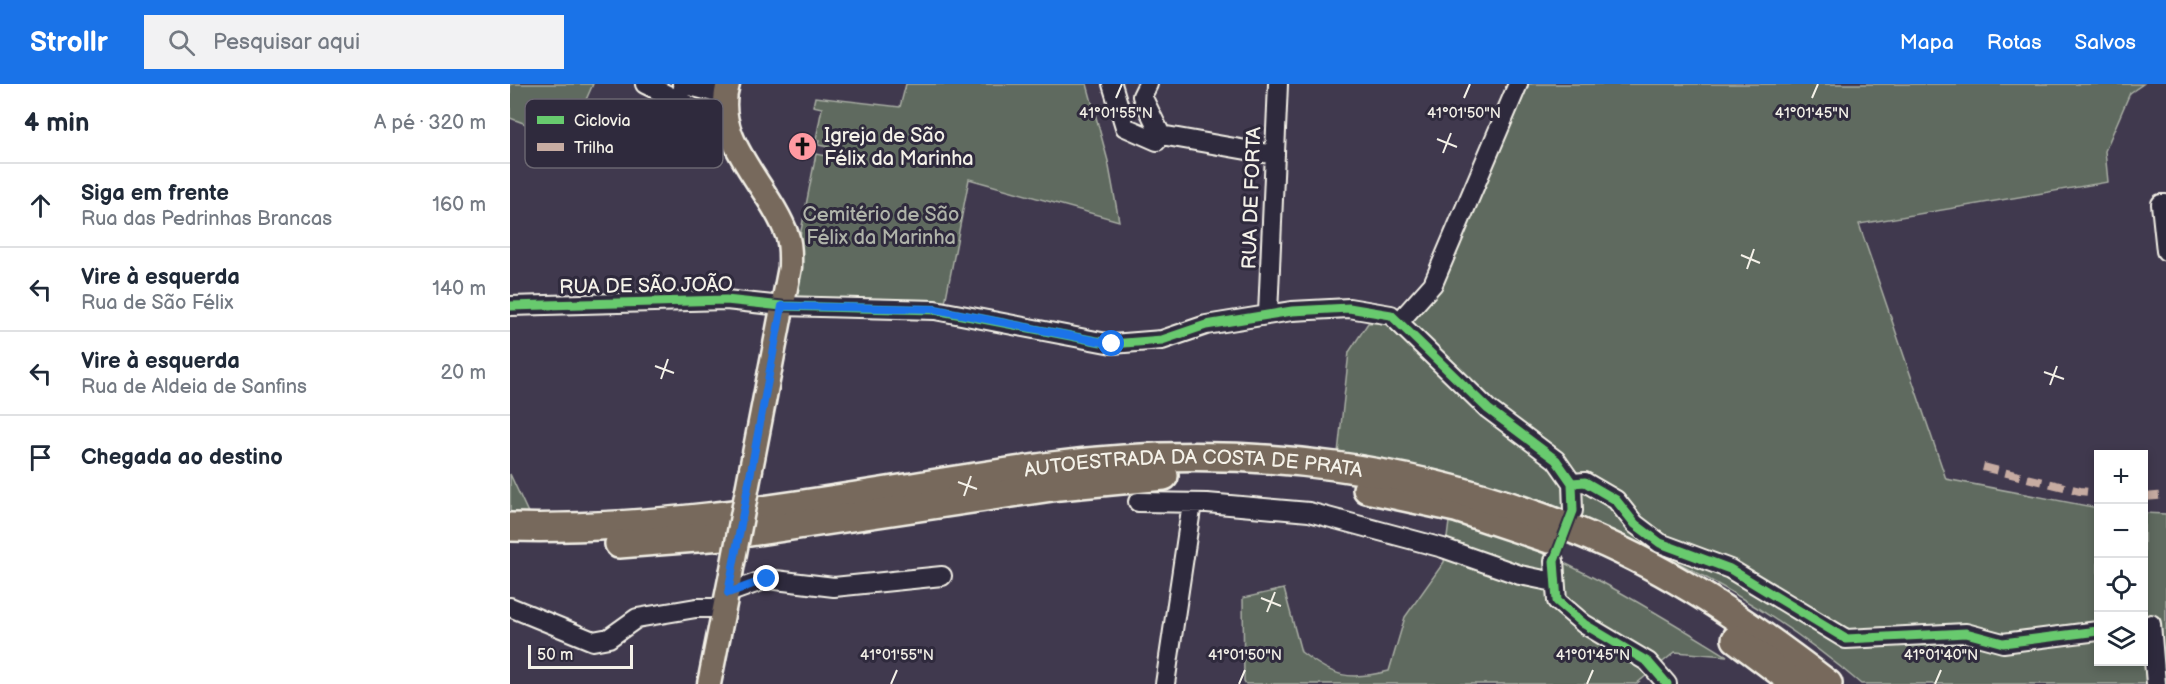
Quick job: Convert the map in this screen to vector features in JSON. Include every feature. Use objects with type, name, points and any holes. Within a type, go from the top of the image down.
[{"type":"highway","name":"AUTOESTRADA DA COSTA DE PRATA","points":[[510,527],[633,525],[726,516],[1056,466],[1147,459],[1240,456],[1328,464],[1407,477],[1510,504],[1609,545],[1700,594],[1771,640],[1828,684]]},
{"type":"highway","name":"AUTOESTRADA DA COSTA DE PRATA","points":[[510,546],[631,544],[723,536],[1059,486],[1154,476],[1236,474],[1325,482],[1456,508],[1513,526],[1600,561],[1692,611],[1762,656],[1796,684]]},
{"type":"main road","points":[[709,684],[790,267],[788,237],[775,208],[739,152],[727,124],[727,90]]},
{"type":"street","points":[[645,84],[676,99]]},
{"type":"street","points":[[682,84],[727,90]]},
{"type":"street","points":[[1112,84],[1125,127],[1157,141],[1161,135]]},
{"type":"street","points":[[1148,84],[1142,96],[1161,135]]},
{"type":"street","name":"RUA DE FORTA","points":[[1268,314],[1278,84]]},
{"type":"street","points":[[1518,84],[1433,284],[1399,322],[1488,409],[1556,460],[1572,483],[1573,511]]},
{"type":"street","points":[[723,122],[727,124]]},
{"type":"street","points":[[1161,135],[1275,155]]},
{"type":"street","points":[[2166,204],[2161,204],[2166,251]]},
{"type":"street","name":"RUA DE SÃO JOÃO","points":[[510,306],[726,300],[782,306],[935,309],[1112,344],[1162,340],[1206,325],[1268,314],[1349,308],[1391,315],[1399,322]]},
{"type":"street","points":[[1572,483],[1585,482],[1616,500],[1635,524],[1660,543],[1730,569],[1846,639],[1966,633],[2003,643],[2094,632]]},
{"type":"street","points":[[1138,502],[1192,503],[1309,512],[1443,548],[1520,576],[1554,582]]},
{"type":"street","points":[[1165,684],[1192,503]]},
{"type":"street","points":[[1554,561],[1557,601],[1584,624],[1648,662],[1667,684]]},
{"type":"street","points":[[510,607],[593,641],[609,638],[637,618],[696,608],[728,592],[767,579],[834,587],[942,576]]},
{"type":"street","points":[[2153,623],[2156,684]]},
{"type":"green space","points":[[510,84],[593,84],[586,99],[525,99],[525,124],[510,118]]},
{"type":"green space","name":"Cemitério de São Félix da Marinha","points":[[906,84],[1087,84],[1108,161],[1119,221],[969,179],[945,303],[797,299],[800,236],[816,154],[826,156],[831,151],[828,147],[818,145],[819,140],[816,139],[822,108],[813,106],[815,97],[900,107]]},
{"type":"green space","points":[[1526,84],[2143,84],[2130,93],[2105,151],[2108,182],[1859,224],[1946,479],[2094,507],[2094,666],[2148,666],[2148,513],[2166,514],[2166,684],[1861,684],[1816,648],[1714,582],[1659,552],[1602,526],[1545,503],[1488,484],[1433,469],[1338,453],[1349,352],[1368,323],[1391,322],[1427,302]]},
{"type":"green space","points":[[510,474],[530,517],[510,516]]},
{"type":"green space","points":[[1449,522],[1486,532],[1558,560],[1627,596],[1727,656],[1675,652],[1636,684],[1246,684],[1244,681],[1243,598],[1284,589],[1301,652],[1323,667],[1342,675],[1363,676],[1389,671],[1405,617],[1444,562]]},
{"type":"marked path","points":[[1983,467],[2094,493]]},
{"type":"marked path","points":[[2148,497],[2166,495]]},
{"type":"cycle path","points":[[510,306],[726,300],[782,306],[935,310],[1112,344],[1162,340],[1206,325],[1292,311],[1349,308],[1391,315],[1488,409],[1556,460],[1572,483],[1573,511],[1554,561],[1557,601],[1584,624],[1648,662],[1667,684]]},
{"type":"cycle path","points":[[1572,483],[1585,482],[1616,500],[1635,524],[1660,543],[1730,569],[1846,639],[1966,633],[2003,643],[2094,632]]},
{"type":"place","name":"Igreja de São Félix da Marinha","points":[[803,146]]},
{"type":"route","points":[[767,579],[728,593],[782,306],[935,309],[1112,344]]}]
